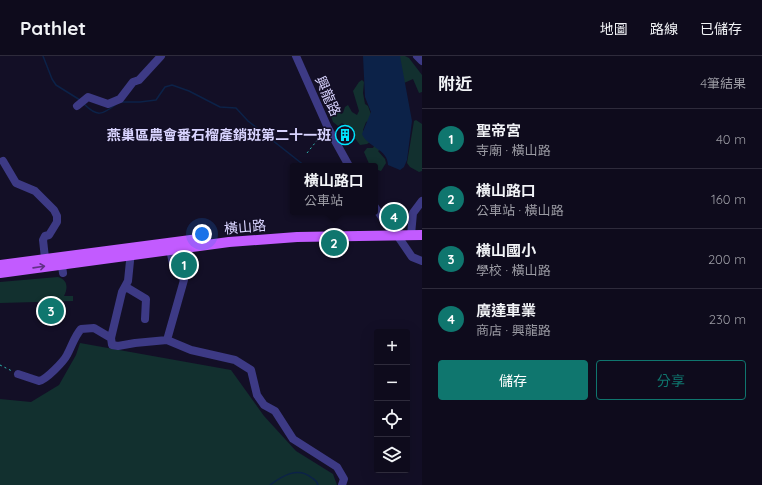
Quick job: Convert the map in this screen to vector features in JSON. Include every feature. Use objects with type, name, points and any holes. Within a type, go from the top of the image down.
[{"type":"main road","name":"橫山路","points":[[411,232],[422,228]]},
{"type":"main road","name":"橫山路","points":[[0,272],[62,264],[170,246],[393,232],[411,232],[422,235]]},
{"type":"main road","name":"橫山路","points":[[0,265],[45,258],[62,264]]},
{"type":"street","points":[[77,106],[88,97],[108,104],[120,99],[133,82],[139,80],[160,56]]},
{"type":"street","name":"興龍路","points":[[296,56],[328,128],[347,163]]},
{"type":"street","points":[[417,56],[422,61]]},
{"type":"street","points":[[3,161],[16,183],[35,191],[50,205],[57,216],[57,222],[54,228],[49,235],[45,236],[43,240],[45,258]]},
{"type":"street","points":[[411,232],[413,213],[422,201]]},
{"type":"street","points":[[378,211],[412,257],[422,261]]},
{"type":"street","points":[[167,340],[184,280],[176,269],[170,246]]},
{"type":"street","points":[[131,252],[128,281],[122,292],[111,338],[112,345],[118,346],[167,340],[191,350],[235,360],[251,370],[257,396],[264,405],[275,411],[293,439],[336,467],[344,479],[342,485]]},
{"type":"street","points":[[126,287],[146,299],[145,319]]},
{"type":"street","points":[[18,374],[39,381],[45,379],[65,358],[81,329],[94,328],[111,338]]},
{"type":"path","points":[[307,153],[328,128]]},
{"type":"path","points":[[0,365],[18,374]]},
{"type":"green space","points":[[397,56],[405,56],[409,58],[422,75],[422,92],[419,93],[413,79],[404,83]]},
{"type":"green space","points":[[362,80],[364,82],[363,93],[365,104],[368,106],[372,117],[366,122],[363,130],[370,142],[360,145],[345,125],[342,123],[338,126],[333,122],[330,114],[335,110],[341,114],[343,113],[345,107],[348,105],[352,112],[357,115],[359,111],[353,91]]},
{"type":"green space","points":[[416,120],[422,124],[422,171],[419,172],[410,167],[407,163],[414,121]]},
{"type":"green space","points":[[375,144],[382,148],[378,151],[385,159],[386,163],[381,171],[378,170],[378,163],[369,163],[364,152],[367,148],[373,148]]},
{"type":"green space","points":[[58,277],[64,280],[66,285],[64,296],[73,296],[73,301],[0,303],[0,282]]},
{"type":"green space","points":[[80,343],[231,370],[264,416],[296,451],[333,474],[337,485],[0,485],[0,399],[31,402],[59,385],[76,355]]},
{"type":"water","points":[[363,56],[400,56],[412,121],[407,160],[404,167],[400,170],[388,165],[385,155],[368,142],[362,134],[371,112],[365,97]]},
{"type":"waterway","points":[[43,56],[56,85],[80,100]]},
{"type":"waterway","points":[[122,102],[156,100],[165,87],[172,85],[189,91],[220,107],[236,108],[248,121],[301,163]]},
{"type":"waterway","points":[[84,104],[96,113],[103,113],[115,105]]},
{"type":"waterway","points":[[270,485],[280,478],[296,473],[307,474],[316,481],[318,485]]},
{"type":"place","name":"燕巢區農會番石榴產銷班第二十一班","points":[[345,135]]},
{"type":"place","name":"廣達車業","points":[[394,217]]},
{"type":"place","name":"橫山路口","points":[[334,243]]},
{"type":"place","name":"聖帝宮","points":[[184,265]]},
{"type":"place","name":"橫山國小","points":[[51,311]]}]
